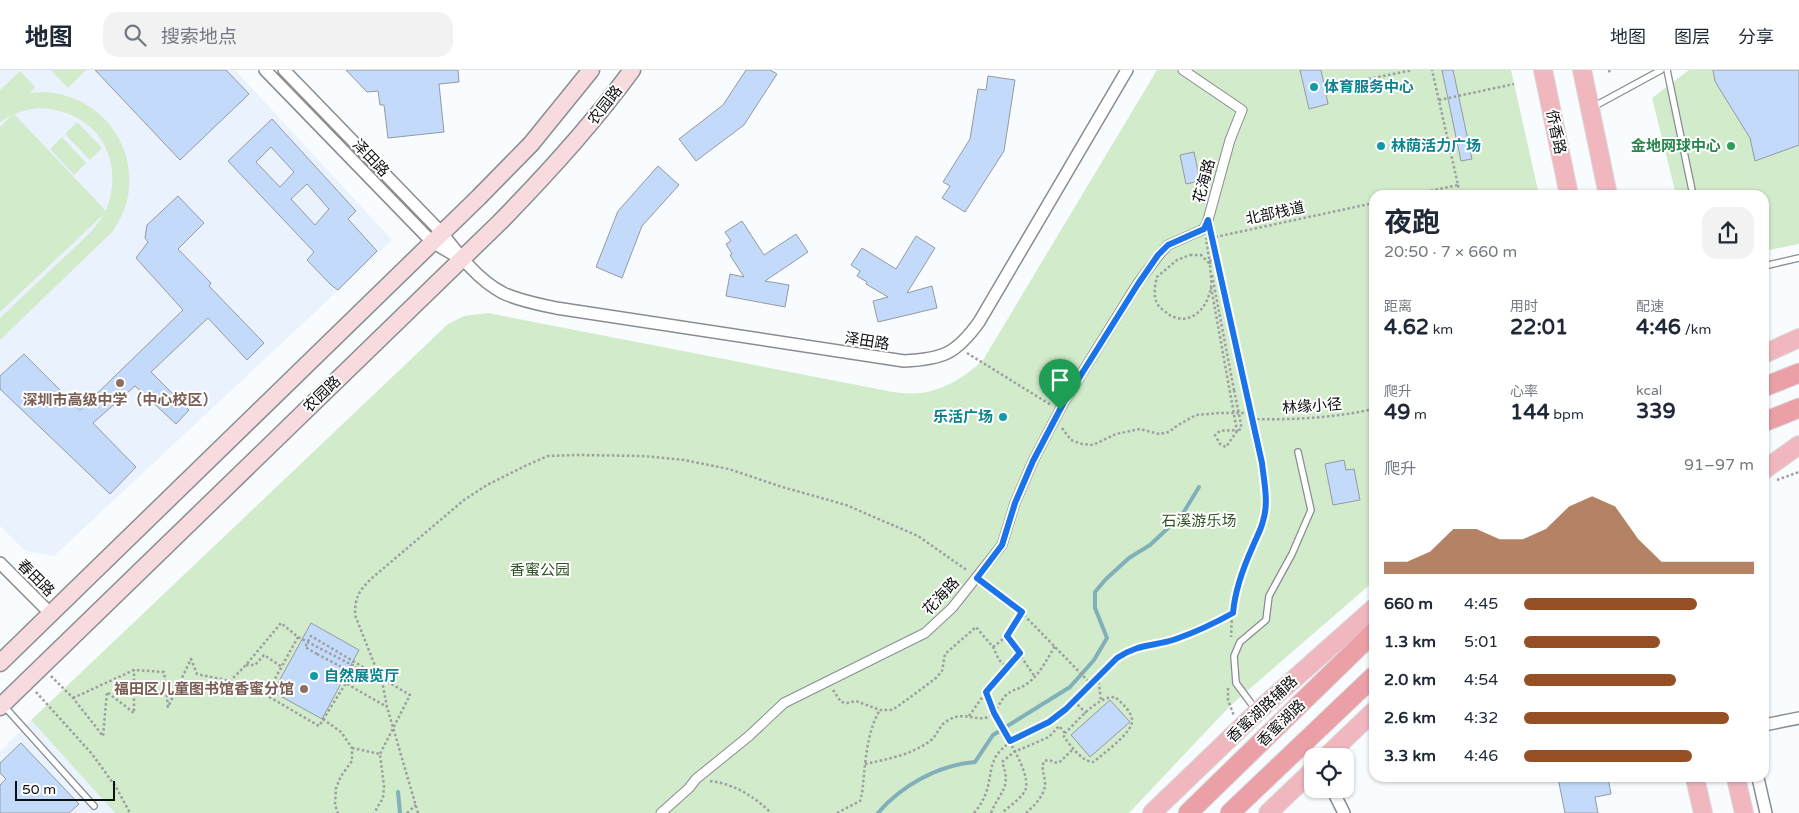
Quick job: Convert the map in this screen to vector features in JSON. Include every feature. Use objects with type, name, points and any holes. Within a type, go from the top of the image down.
[{"type":"highway","points":[[1769,385],[1799,373]]},
{"type":"highway","points":[[1769,420],[1799,408]]},
{"type":"highway","name":"香蜜湖路","points":[[1188,813],[1369,637]]},
{"type":"highway","name":"香蜜湖路","points":[[1232,812],[1369,681]]},
{"type":"main road","points":[[0,663],[531,144],[591,70]]},
{"type":"main road","name":"农园路","points":[[2,706],[540,181],[611,99],[632,70]]},
{"type":"main road","name":"侨香路","points":[[1543,70],[1568,190]]},
{"type":"main road","points":[[1582,70],[1607,190]]},
{"type":"main road","points":[[1769,352],[1799,338]]},
{"type":"main road","points":[[1769,460],[1799,443]]},
{"type":"main road","name":"香蜜湖路辅路","points":[[1152,813],[1257,712],[1369,612]]},
{"type":"main road","points":[[1335,748],[1369,716]]},
{"type":"main road","points":[[1268,813],[1304,779]]},
{"type":"main road","points":[[1696,782],[1703,813]]},
{"type":"main road","points":[[1737,782],[1744,813]]},
{"type":"street","name":"泽田路","points":[[265,70],[437,237],[481,277],[502,292],[525,302],[556,308],[904,361],[924,360],[945,355],[966,341],[1127,70]]},
{"type":"street","name":"泽田路","points":[[284,70],[437,237]]},
{"type":"street","name":"花海路","points":[[661,813],[689,788],[696,779],[749,736],[784,703],[925,633],[952,608],[1002,545],[1015,503],[1033,461],[1058,413],[1133,292],[1158,255],[1175,241],[1204,229],[1208,220],[1230,140],[1242,110],[1182,70]]},
{"type":"street","name":"春田路","points":[[0,564],[51,614]]},
{"type":"street","points":[[1769,724],[1799,718]]},
{"type":"street","points":[[1759,782],[1766,813]]},
{"type":"street","points":[[1336,798],[1344,813]]},
{"type":"lane","points":[[1590,109],[1661,70]]},
{"type":"lane","points":[[1667,70],[1692,190]]},
{"type":"lane","points":[[1769,265],[1799,258]]},
{"type":"lane","points":[[1257,712],[1236,683],[1234,656],[1240,642],[1266,620],[1270,596],[1292,554],[1311,510],[1298,452]]},
{"type":"lane","points":[[2,706],[94,806]]},
{"type":"path","points":[[1339,85],[1412,70]]},
{"type":"path","points":[[1432,70],[1459,190]]},
{"type":"path","points":[[1439,100],[1514,84]]},
{"type":"path","points":[[1434,190],[1458,185]]},
{"type":"path","name":"北部栈道","points":[[1237,431],[1211,287],[1206,239],[1369,204]]},
{"type":"path","points":[[974,813],[982,804],[987,791],[992,766],[998,753],[1010,741],[1049,722],[1074,701],[1117,658],[1135,648],[1176,639],[1233,613],[1234,597],[1242,571],[1263,521],[1266,506],[1262,463],[1208,220]]},
{"type":"path","points":[[1214,250],[1210,262],[1241,424],[1241,429],[1237,431],[1226,447],[1220,444],[1215,436],[1220,432],[1237,431]]},
{"type":"path","name":"北部栈道","points":[[1210,264],[1201,255],[1190,255],[1177,260],[1157,277],[1154,291],[1157,303],[1171,316],[1187,319],[1202,311],[1211,287]]},
{"type":"path","points":[[957,346],[1058,413],[1063,429],[1071,440],[1082,444],[1093,445],[1116,434],[1140,429],[1159,434],[1169,432],[1178,424],[1196,415],[1251,413]]},
{"type":"path","name":"林缘小径","points":[[1252,419],[1300,420],[1369,411]]},
{"type":"path","points":[[418,813],[387,707],[383,686],[356,615],[355,603],[359,591],[464,500],[527,465],[548,456],[643,456],[684,460],[729,469],[779,486],[846,505],[918,536],[977,578],[1022,612],[1091,684]]},
{"type":"path","points":[[1769,463],[1799,472]]},
{"type":"path","points":[[994,647],[1007,636],[1022,612]]},
{"type":"path","points":[[73,698],[134,670],[164,672],[168,707],[191,659],[197,674],[230,681],[281,623],[298,637],[356,667],[319,726],[266,695],[298,637]]},
{"type":"path","points":[[828,680],[841,702],[856,701],[880,710],[891,710],[936,678],[942,671],[945,654],[976,627],[994,647],[999,660],[1007,667]]},
{"type":"path","points":[[353,673],[305,647],[311,636],[410,696],[380,754],[384,786],[383,798],[374,813]]},
{"type":"path","points":[[1007,636],[1035,677]]},
{"type":"path","points":[[865,764],[905,755],[930,741],[945,721],[956,716],[981,718],[994,713],[1005,696],[1027,684],[1035,677],[1055,646]]},
{"type":"path","points":[[969,716],[986,692],[1020,653]]},
{"type":"path","points":[[246,665],[255,665],[264,655],[282,667]]},
{"type":"path","points":[[42,667],[73,698],[103,736],[107,692],[134,713],[134,670]]},
{"type":"path","points":[[1098,677],[1101,701]]},
{"type":"path","points":[[26,682],[92,754],[116,786],[130,813]]},
{"type":"path","points":[[347,684],[387,707]]},
{"type":"path","points":[[986,692],[994,713],[1010,741],[1026,779],[1026,789],[1002,813]]},
{"type":"path","points":[[1108,697],[1115,697],[1126,706],[1132,718],[1132,725],[1126,733],[1093,762],[1087,762],[1064,737],[1086,713],[1101,701],[1108,697]]},
{"type":"path","points":[[1074,701],[1086,713]]},
{"type":"path","points":[[837,813],[860,801],[865,764],[875,718],[880,710]]},
{"type":"path","points":[[323,719],[342,732],[352,748],[352,762],[341,776],[336,788],[335,805],[338,813]]},
{"type":"path","points":[[991,813],[1006,783],[1006,772],[1002,762],[1014,752],[1049,737],[1059,726],[1066,733]]},
{"type":"path","points":[[352,748],[380,754]]},
{"type":"path","points":[[1026,813],[1042,796],[1045,788],[1042,768],[1044,761],[1049,760],[1057,763],[1074,748]]},
{"type":"path","points":[[696,779],[714,781],[736,787],[749,794],[770,813]]},
{"type":"path","points":[[407,813],[416,805]]},
{"type":"shaded area","name":"深圳市高级中学（中心校区）","points":[[0,70],[235,70],[392,240],[54,556],[25,551],[0,526]]},
{"type":"shaded area","points":[[31,720],[115,813],[0,813],[0,752]]},
{"type":"green space","points":[[51,70],[86,70],[68,88]]},
{"type":"green space","name":"香蜜公园","points":[[1157,70],[1511,70],[1538,190],[1369,190],[1369,585],[1230,706],[1129,813],[115,813],[31,720],[448,324],[464,316],[488,313],[893,392],[921,393],[938,389],[954,381],[983,360]]},
{"type":"green space","name":"金地网球中心","points":[[1689,70],[1799,70],[1799,244],[1769,250],[1769,190],[1675,190],[1652,98]]},
{"type":"green space","points":[[20,71],[35,87],[30,93],[51,93],[70,97],[87,105],[115,131],[124,149],[128,168],[129,188],[124,211],[113,231],[0,340],[0,318],[92,231],[105,213],[0,312],[0,127],[12,115],[0,122],[0,90]],"holes":[[[38,108],[58,110],[76,117],[90,127],[101,140],[109,155],[112,172],[111,191],[106,211],[14,114]]]},
{"type":"green space","points":[[77,122],[102,148],[90,160],[65,134]]},
{"type":"green space","points":[[62,137],[86,163],[74,175],[50,149]]},
{"type":"building","points":[[95,70],[226,70],[249,94],[180,160]]},
{"type":"building","points":[[346,70],[458,70],[459,82],[439,84],[444,132],[388,138],[384,105],[380,105],[378,91],[367,92]]},
{"type":"building","points":[[746,70],[770,70],[777,74],[744,125],[696,161],[679,139],[723,105]]},
{"type":"building","name":"体育服务中心","points":[[1300,70],[1321,70],[1328,104],[1309,109]]},
{"type":"building","points":[[1442,70],[1453,70],[1472,159],[1461,161]]},
{"type":"building","points":[[1713,70],[1799,70],[1799,145],[1755,161],[1750,138],[1715,81]]},
{"type":"building","points":[[988,76],[1015,80],[1004,151],[965,212],[942,198],[950,186],[943,182],[970,139],[978,89],[986,90]]},
{"type":"building","points":[[272,119],[356,211],[348,219],[377,251],[338,290],[307,260],[314,252],[228,161]],"holes":[[[271,147],[294,172],[280,187],[256,162]],[[307,184],[329,209],[315,225],[291,199]]]},
{"type":"building","points":[[1194,152],[1200,181],[1186,184],[1180,155]]},
{"type":"building","points":[[658,166],[679,185],[642,226],[622,278],[596,267],[618,211]]},
{"type":"building","points":[[178,196],[204,223],[178,249],[211,283],[209,286],[264,343],[247,360],[208,318],[151,372],[189,410],[176,424],[135,386],[93,423],[136,467],[110,494],[0,389],[0,376],[24,354],[80,410],[183,310],[136,258],[148,242],[145,238],[147,225]]},
{"type":"building","points":[[742,221],[764,255],[796,234],[808,252],[765,281],[789,285],[785,307],[726,296],[730,274],[744,277],[730,255],[732,254],[726,244],[731,241],[725,232]]},
{"type":"building","points":[[916,236],[935,248],[907,293],[932,286],[937,308],[878,322],[873,301],[888,297],[866,284],[867,282],[857,276],[860,271],[851,265],[862,248],[896,269]]},
{"type":"building","points":[[1344,460],[1346,470],[1354,469],[1360,500],[1333,505],[1325,464]]},
{"type":"building","points":[[311,623],[359,650],[322,719],[273,692]]},
{"type":"building","points":[[1110,700],[1130,722],[1090,757],[1071,735]]},
{"type":"building","points":[[21,743],[79,804],[69,813],[0,813],[0,785],[6,779],[0,773],[0,763]]},
{"type":"building","points":[[1559,782],[1609,782],[1611,794],[1595,797],[1598,813],[1565,813]]},
{"type":"waterway","points":[[878,813],[898,794],[921,778],[947,767],[975,762],[993,735],[1070,687],[1094,660],[1107,638],[1095,608],[1095,592],[1129,558],[1150,545],[1182,515],[1199,487]]},
{"type":"waterway","points":[[398,792],[400,813]]},
{"type":"place","name":"体育服务中心","points":[[1314,87]]},
{"type":"place","name":"林荫活力广场","points":[[1381,146]]},
{"type":"place","name":"金地网球中心","points":[[1731,146]]},
{"type":"place","name":"深圳市高级中学（中心校区）","points":[[120,383]]},
{"type":"place","name":"乐活广场","points":[[1003,417]]},
{"type":"place","name":"自然展览厅","points":[[314,676]]},
{"type":"place","name":"福田区儿童图书馆香蜜分馆","points":[[304,689]]},
{"type":"route","points":[[1208,220],[1262,463],[1265,487],[1266,506],[1263,521],[1242,571],[1234,597],[1233,613],[1200,630],[1176,639],[1144,645],[1127,652],[1117,658],[1066,709],[1049,722],[1010,741],[994,713],[986,692],[1020,653],[1007,636],[1022,612],[977,578],[1002,545],[1015,503],[1033,461],[1060,410],[1158,255],[1175,241],[1204,229],[1208,220]]},
{"type":"park label","name":"石溪游乐场","points":[[1199,521]]}]
